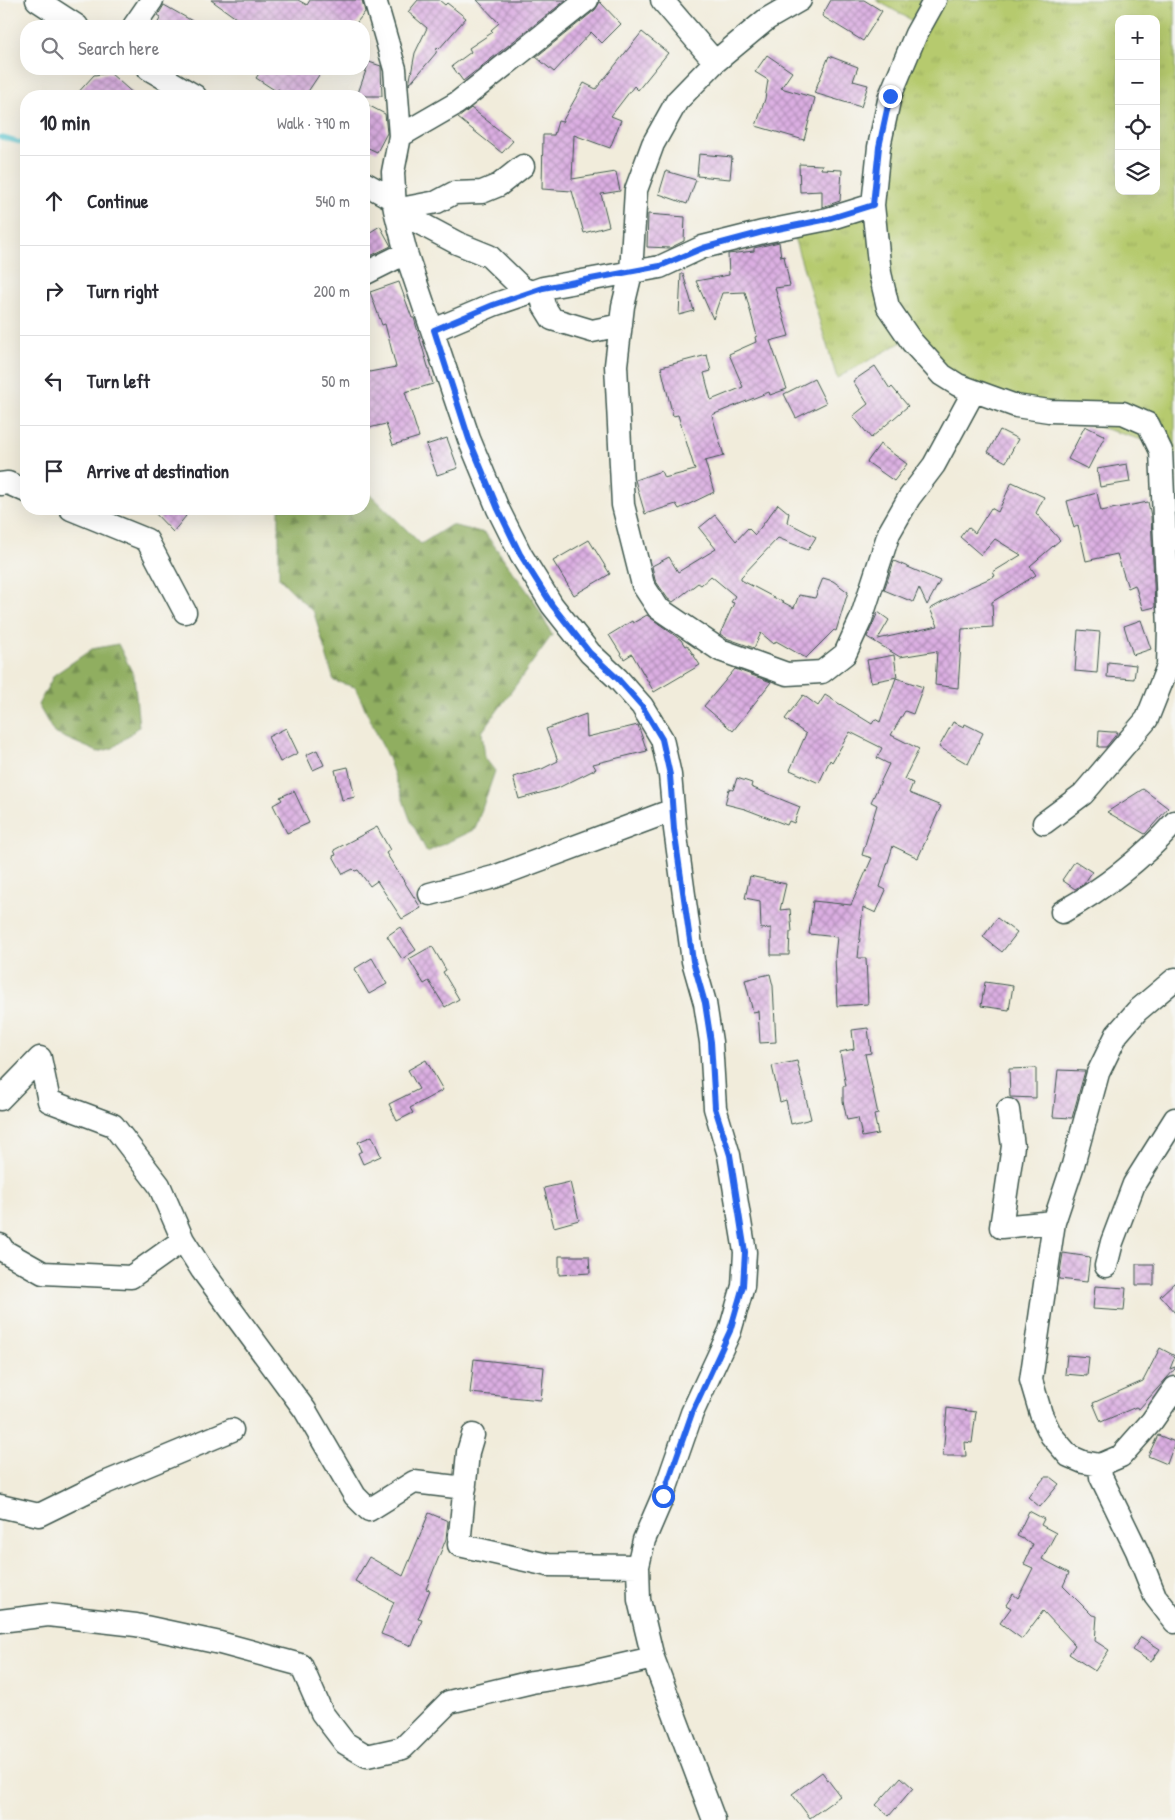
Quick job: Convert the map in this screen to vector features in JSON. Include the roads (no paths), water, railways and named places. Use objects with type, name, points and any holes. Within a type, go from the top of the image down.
[{"type":"street","points":[[37,0],[68,20]]},
{"type":"street","points":[[138,20],[152,0]]},
{"type":"street","points":[[374,0],[395,68],[400,136],[393,172],[395,210]]},
{"type":"street","points":[[400,136],[457,103],[588,0]]},
{"type":"street","points":[[662,0],[715,62]]},
{"type":"street","points":[[800,0],[767,19],[715,62],[677,101],[663,122],[642,168],[636,190],[631,273],[621,325],[616,365],[623,505],[642,585],[658,608],[720,650],[787,674],[822,672],[845,654],[861,619],[889,534],[909,498],[934,465],[974,391]]},
{"type":"street","points":[[935,0],[916,34],[890,96],[879,147],[873,205],[880,273],[888,307],[912,342],[942,375],[958,385],[1016,406],[1049,411],[1123,414],[1148,424],[1160,451],[1170,515],[1168,666],[1147,719],[1083,794],[1044,823]]},
{"type":"street","points":[[158,75],[185,90]]},
{"type":"street","points":[[395,210],[438,202],[454,193],[482,192],[499,185],[523,166]]},
{"type":"street","points":[[370,186],[393,199],[406,253],[434,330],[469,439],[498,509],[520,554],[552,605],[590,653],[618,679],[642,706],[662,739],[670,775],[693,961],[705,1003],[711,1042],[715,1108],[730,1155],[745,1252],[743,1286],[730,1331],[692,1413],[663,1496],[644,1540],[638,1566],[639,1600],[653,1658],[714,1820]]},
{"type":"street","points":[[434,330],[531,292],[593,277],[631,273],[660,266],[703,248],[763,232],[828,219],[873,205]]},
{"type":"street","points":[[395,210],[457,243],[489,256],[505,273],[531,292],[541,294],[544,306],[552,318],[592,331],[621,325]]},
{"type":"street","points":[[370,271],[406,253]]},
{"type":"street","points":[[0,484],[8,483],[20,488]]},
{"type":"street","points":[[85,515],[147,540],[185,612]]},
{"type":"street","points":[[430,894],[494,877],[673,810]]},
{"type":"street","points":[[1062,912],[1085,899],[1134,864],[1175,822]]},
{"type":"street","points":[[1175,979],[1137,1012],[1117,1034],[1098,1073],[1073,1165],[1054,1222],[1031,1380],[1041,1414],[1051,1435],[1069,1456],[1083,1462],[1100,1465],[1121,1456],[1152,1421],[1175,1388]]},
{"type":"street","points":[[0,1099],[40,1058],[50,1101],[113,1126],[159,1185],[183,1240],[305,1410],[355,1496],[369,1510],[414,1482],[465,1488]]},
{"type":"street","points":[[1008,1110],[1013,1146],[1001,1227],[1054,1222]]},
{"type":"street","points":[[1106,1266],[1112,1242],[1134,1184],[1175,1119]]},
{"type":"street","points":[[0,1245],[4,1251],[43,1273],[131,1277],[183,1240]]},
{"type":"street","points":[[0,1506],[39,1516],[100,1485],[232,1430]]},
{"type":"street","points":[[473,1435],[468,1452],[459,1545],[548,1565],[638,1566]]},
{"type":"street","points":[[1100,1465],[1101,1477],[1137,1551],[1155,1596],[1175,1622]]},
{"type":"street","points":[[0,1621],[48,1615],[136,1625],[220,1643],[302,1665],[322,1713],[345,1743],[367,1756],[403,1748],[449,1702],[532,1682],[583,1674],[653,1658]]},
{"type":"waterway","points":[[0,137],[20,142]]}]
